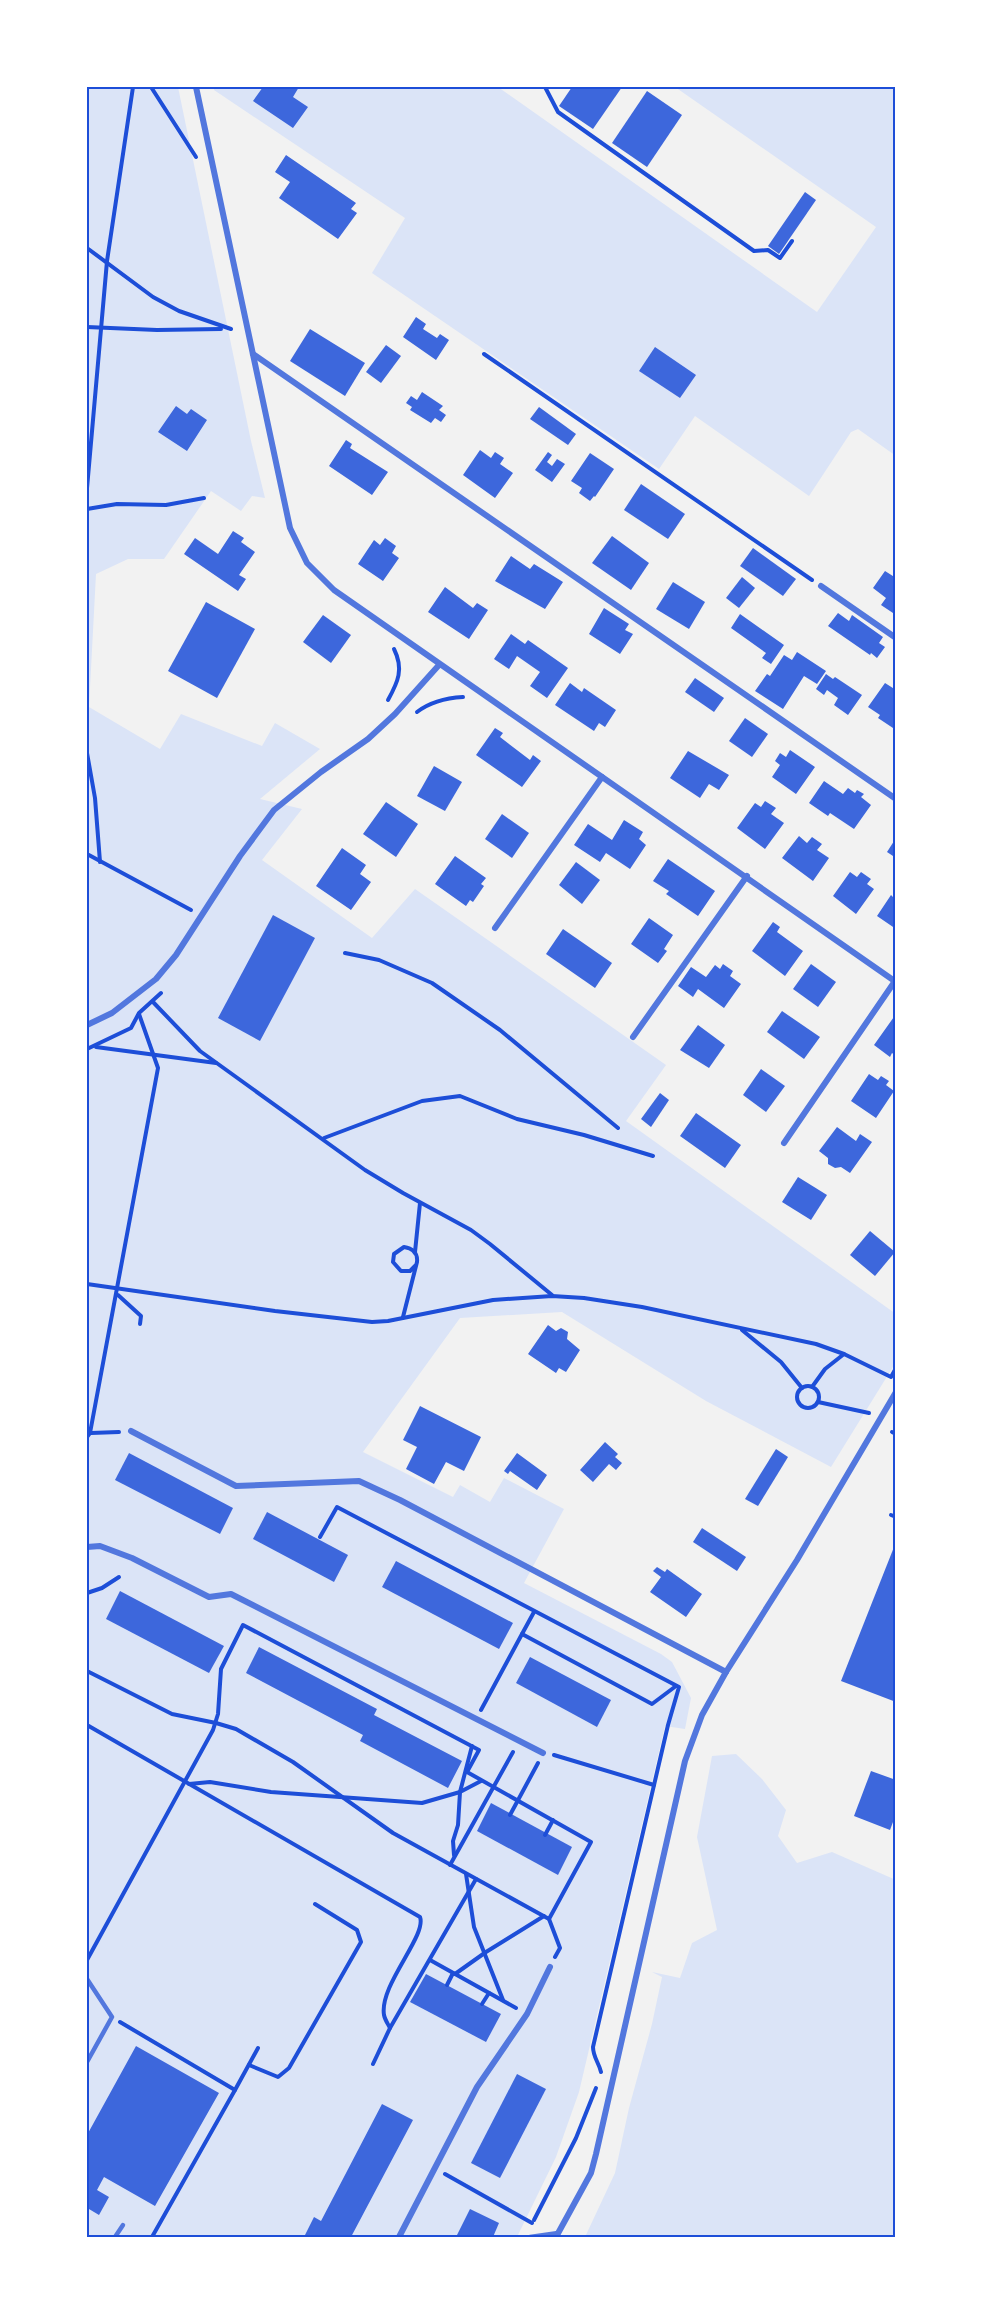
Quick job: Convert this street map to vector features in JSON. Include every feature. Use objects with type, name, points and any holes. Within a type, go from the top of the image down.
[{"type":"street","points":[[196,87],[290,528],[307,563],[334,590],[747,876],[895,982],[784,1143]]},
{"type":"street","points":[[253,354],[896,799]]},
{"type":"street","points":[[821,586],[896,638]]},
{"type":"street","points":[[87,1025],[112,1012],[156,979],[176,955],[240,856],[274,810],[321,772],[368,739],[395,714],[440,665]]},
{"type":"street","points":[[495,928],[602,777]]},
{"type":"street","points":[[633,1038],[747,876]]},
{"type":"street","points":[[557,2235],[591,2173],[633,1998],[685,1761],[702,1715],[896,1392]]},
{"type":"street","points":[[131,1431],[236,1486],[359,1481],[400,1500],[726,1672]]},
{"type":"street","points":[[87,1547],[100,1546],[132,1558],[209,1597],[231,1594],[543,1753]]},
{"type":"street","points":[[399,2237],[477,2086],[527,2014],[550,1967]]},
{"type":"lane","points":[[87,1979],[112,2017],[87,2062]]},
{"type":"lane","points":[[115,2237],[123,2225]]},
{"type":"lane","points":[[530,2237],[557,2235]]},
{"type":"path","points":[[87,488],[107,261],[133,87]]},
{"type":"path","points":[[152,87],[198,159],[193,138]]},
{"type":"path","points":[[545,87],[558,112],[754,251],[768,250],[780,258],[792,241]]},
{"type":"path","points":[[87,248],[153,297],[179,310],[231,330],[87,327]]},
{"type":"path","points":[[232,322],[234,334]]},
{"type":"path","points":[[483,354],[821,586]]},
{"type":"path","points":[[87,508],[117,504],[166,505],[204,498]]},
{"type":"path","points":[[385,704],[398,683],[400,666],[395,650],[389,644]]},
{"type":"path","points":[[410,716],[424,706],[446,698],[472,699]]},
{"type":"path","points":[[87,753],[100,838],[100,862]]},
{"type":"path","points":[[87,854],[191,911]]},
{"type":"path","points":[[185,920],[197,901]]},
{"type":"path","points":[[345,953],[379,960],[432,983],[500,1030],[618,1128]]},
{"type":"path","points":[[87,1049],[131,1028],[139,1013],[166,989]]},
{"type":"path","points":[[153,1002],[189,1040],[217,1063],[364,1170],[490,1244],[552,1296]]},
{"type":"path","points":[[131,1431],[88,1435],[118,1292],[158,1068],[139,1013]]},
{"type":"path","points":[[95,1047],[217,1063]]},
{"type":"path","points":[[323,1139],[422,1101],[460,1096],[517,1119],[652,1156]]},
{"type":"path","points":[[403,1317],[417,1259],[415,1252],[420,1202]]},
{"type":"path","points":[[415,1252],[408,1248],[400,1248],[394,1254],[393,1263],[405,1272],[416,1265]]},
{"type":"path","points":[[87,1284],[118,1292],[372,1322],[493,1300],[552,1296],[584,1298],[642,1307],[816,1344],[844,1354],[891,1377],[896,1368]]},
{"type":"path","points":[[118,1292],[141,1316],[140,1324]]},
{"type":"path","points":[[740,1328],[781,1362],[802,1388]]},
{"type":"path","points":[[802,1388],[812,1387],[825,1369],[844,1354]]},
{"type":"path","points":[[802,1388],[798,1397],[802,1406],[812,1407],[818,1402],[819,1395],[812,1387]]},
{"type":"path","points":[[818,1402],[855,1408],[881,1417]]},
{"type":"path","points":[[321,1537],[337,1507],[679,1687],[593,2047],[593,2054],[600,2065],[601,2075]]},
{"type":"path","points":[[87,1593],[102,1588],[119,1577]]},
{"type":"path","points":[[476,1719],[534,1612]]},
{"type":"path","points":[[87,1959],[187,1783],[216,1723],[221,1669],[243,1625],[479,1750],[467,1772],[591,1842],[547,1918],[486,1952],[454,1974],[447,1985]]},
{"type":"path","points":[[522,1634],[652,1704],[676,1686]]},
{"type":"path","points":[[87,1671],[172,1714],[236,1729],[274,1751],[393,1833],[547,1918],[560,1948],[550,1967]]},
{"type":"path","points":[[87,1725],[420,1917],[422,1923],[419,1934],[404,1957],[384,2006],[385,2017],[390,2028]]},
{"type":"path","points":[[454,1856],[453,1841],[458,1825],[460,1792],[472,1746]]},
{"type":"path","points":[[450,1864],[513,1752]]},
{"type":"path","points":[[510,1815],[543,1753],[654,1785]]},
{"type":"path","points":[[187,1783],[210,1782],[271,1792],[422,1803],[460,1792],[482,1780]]},
{"type":"path","points":[[545,1835],[554,1820]]},
{"type":"path","points":[[466,1874],[474,1927],[486,1952],[503,2000]]},
{"type":"path","points":[[373,2064],[390,2028],[476,1879]]},
{"type":"path","points":[[249,2065],[278,2077],[289,2068],[361,1942],[357,1930],[315,1904]]},
{"type":"path","points":[[430,1960],[527,2014]]},
{"type":"path","points":[[482,2004],[489,1992]]},
{"type":"path","points":[[112,2017],[235,2090]]},
{"type":"path","points":[[152,2237],[258,2048]]},
{"type":"path","points":[[435,2168],[533,2222],[576,2138],[597,2086]]},
{"type":"shaded area","points":[[87,87],[178,87],[251,441],[265,498],[252,496],[241,511],[211,491],[164,559],[128,559],[96,574],[89,707],[160,749],[181,714],[262,746],[275,723],[320,749],[260,799],[302,809],[262,860],[372,938],[415,889],[666,1065],[626,1121],[896,1314],[896,1362],[831,1467],[706,1401],[562,1312],[460,1318],[363,1452],[453,1497],[460,1485],[490,1502],[504,1478],[564,1509],[524,1583],[661,1654],[672,1662],[691,1698],[685,1729],[665,1726],[579,2092],[556,2157],[517,2237],[87,2237]]},
{"type":"shaded area","points":[[214,87],[498,87],[817,312],[876,227],[675,87],[896,87],[896,456],[858,429],[851,432],[809,496],[695,416],[659,469],[372,273],[405,218],[214,90]]},
{"type":"shaded area","points":[[736,1754],[762,1779],[786,1810],[778,1836],[797,1863],[832,1852],[896,1880],[896,2237],[585,2237],[615,2173],[662,1977],[652,1972],[680,1978],[692,1943],[717,1930],[697,1837],[712,1756]]},
{"type":"building","points":[[263,87],[299,87],[293,97],[308,107],[293,128],[253,101]]},
{"type":"building","points":[[572,87],[622,87],[593,129],[559,106]]},
{"type":"building","points":[[647,91],[682,115],[647,167],[612,143]]},
{"type":"building","points":[[286,155],[356,203],[351,209],[357,213],[338,239],[279,198],[290,182],[275,172]]},
{"type":"building","points":[[805,192],[816,200],[779,254],[768,246]]},
{"type":"building","points":[[416,317],[426,324],[423,329],[437,338],[440,334],[449,340],[436,360],[403,337]]},
{"type":"building","points":[[310,329],[365,363],[345,396],[290,361]]},
{"type":"building","points":[[386,345],[401,356],[381,383],[366,372]]},
{"type":"building","points":[[655,347],[696,375],[680,398],[639,371]]},
{"type":"building","points":[[422,392],[443,406],[439,410],[446,415],[441,422],[435,418],[431,423],[410,410],[412,407],[406,403],[411,396],[417,400]]},
{"type":"building","points":[[176,406],[187,414],[191,409],[207,420],[187,451],[158,432]]},
{"type":"building","points":[[539,407],[576,434],[568,445],[530,419]]},
{"type":"building","points":[[346,440],[352,444],[350,448],[388,472],[372,495],[329,466]]},
{"type":"building","points":[[480,450],[491,458],[495,452],[504,458],[500,464],[513,473],[495,498],[463,475]]},
{"type":"building","points":[[548,452],[552,455],[547,462],[552,466],[557,459],[565,464],[552,482],[535,470]]},
{"type":"building","points":[[590,453],[614,469],[590,501],[579,493],[582,488],[571,481]]},
{"type":"building","points":[[641,484],[685,514],[668,539],[624,510]]},
{"type":"building","points":[[233,531],[244,538],[241,542],[255,552],[239,575],[246,579],[238,591],[184,554],[195,538],[218,554]]},
{"type":"building","points":[[612,536],[649,563],[631,590],[592,563]]},
{"type":"building","points":[[385,538],[396,546],[392,553],[399,558],[383,581],[358,564],[374,540],[380,545]]},
{"type":"building","points":[[753,548],[796,579],[783,596],[740,566]]},
{"type":"building","points":[[511,556],[530,569],[534,564],[563,582],[545,609],[495,581]]},
{"type":"building","points":[[885,571],[896,578],[896,615],[881,605],[886,598],[873,588]]},
{"type":"building","points":[[742,577],[755,588],[739,608],[726,598]]},
{"type":"building","points":[[673,582],[705,602],[689,629],[656,609]]},
{"type":"building","points":[[445,587],[473,608],[477,603],[488,610],[469,639],[428,612]]},
{"type":"building","points":[[206,602],[255,629],[217,698],[168,671]]},
{"type":"building","points":[[604,608],[629,624],[625,630],[633,634],[620,654],[589,634]]},
{"type":"building","points":[[838,613],[849,621],[852,615],[883,637],[879,643],[885,647],[877,658],[828,626]]},
{"type":"building","points":[[740,614],[784,645],[771,664],[762,658],[766,653],[731,628]]},
{"type":"building","points":[[323,615],[351,635],[331,663],[303,642]]},
{"type":"building","points":[[511,634],[525,644],[528,640],[568,668],[547,698],[530,686],[540,672],[517,656],[509,669],[494,659]]},
{"type":"building","points":[[797,652],[826,671],[817,684],[804,676],[783,709],[755,691],[767,674],[770,676],[784,655],[792,660]]},
{"type":"building","points":[[826,674],[833,679],[835,677],[862,695],[848,715],[834,705],[838,698],[827,690],[824,695],[816,689]]},
{"type":"building","points":[[695,678],[724,698],[714,712],[685,692]]},
{"type":"building","points":[[570,683],[582,692],[584,688],[616,710],[605,727],[599,723],[594,731],[555,705]]},
{"type":"building","points":[[885,683],[896,690],[896,730],[878,718],[880,715],[868,707]]},
{"type":"building","points":[[745,718],[768,734],[752,757],[729,741]]},
{"type":"building","points":[[495,728],[503,733],[500,737],[530,760],[533,755],[541,761],[522,787],[476,755]]},
{"type":"building","points":[[790,750],[815,767],[796,794],[772,777],[780,765],[775,761],[780,753],[786,757]]},
{"type":"building","points":[[688,751],[729,775],[719,790],[709,784],[700,798],[670,778]]},
{"type":"building","points":[[434,766],[462,782],[445,811],[417,796]]},
{"type":"building","points":[[824,781],[843,794],[848,788],[855,793],[857,790],[864,794],[861,797],[871,805],[854,829],[830,813],[828,816],[809,803]]},
{"type":"building","points":[[765,801],[776,808],[771,814],[784,823],[765,849],[737,828],[755,803],[761,807]]},
{"type":"building","points":[[386,802],[418,824],[396,857],[363,834]]},
{"type":"building","points":[[502,814],[529,833],[512,858],[485,839]]},
{"type":"building","points":[[624,820],[643,832],[639,839],[646,845],[630,869],[606,853],[600,862],[574,845],[588,824],[612,840]]},
{"type":"building","points":[[799,836],[807,843],[812,837],[822,844],[817,850],[829,858],[813,881],[782,858]]},
{"type":"building","points":[[896,838],[896,858],[887,852]]},
{"type":"building","points":[[342,848],[366,865],[360,874],[371,882],[351,910],[316,886]]},
{"type":"building","points":[[455,856],[486,878],[481,884],[484,886],[473,902],[470,900],[466,906],[435,884]]},
{"type":"building","points":[[668,859],[715,891],[698,916],[666,894],[669,891],[653,881]]},
{"type":"building","points":[[576,862],[600,880],[582,904],[559,885]]},
{"type":"building","points":[[850,872],[857,877],[861,872],[871,879],[867,884],[874,889],[856,914],[833,896]]},
{"type":"building","points":[[891,895],[894,898],[896,895],[896,929],[877,916]]},
{"type":"building","points":[[273,915],[315,938],[260,1041],[218,1018]]},
{"type":"building","points":[[649,918],[673,935],[664,949],[667,951],[658,963],[631,944]]},
{"type":"building","points":[[773,922],[780,927],[777,932],[803,951],[785,976],[752,951]]},
{"type":"building","points":[[563,929],[612,963],[595,988],[546,954]]},
{"type":"building","points":[[723,964],[733,971],[730,976],[741,984],[724,1008],[698,989],[693,997],[678,986],[691,967],[706,977],[715,965],[720,969]]},
{"type":"building","points":[[811,964],[836,982],[818,1007],[793,989]]},
{"type":"building","points":[[782,1011],[820,1037],[804,1059],[767,1032]]},
{"type":"building","points":[[896,1014],[896,1056],[892,1053],[890,1057],[874,1045]]},
{"type":"building","points":[[698,1025],[725,1045],[709,1068],[680,1050]]},
{"type":"building","points":[[761,1069],[785,1086],[766,1112],[743,1095]]},
{"type":"building","points":[[869,1074],[878,1080],[881,1076],[889,1081],[886,1085],[894,1091],[876,1118],[851,1101]]},
{"type":"building","points":[[660,1093],[669,1100],[651,1127],[641,1119]]},
{"type":"building","points":[[696,1113],[741,1145],[725,1168],[680,1136]]},
{"type":"building","points":[[837,1127],[856,1141],[860,1134],[872,1142],[850,1173],[841,1167],[835,1168],[828,1164],[828,1158],[819,1151]]},
{"type":"building","points":[[798,1177],[827,1195],[811,1220],[782,1202]]},
{"type":"building","points":[[870,1231],[895,1252],[875,1276],[850,1255]]},
{"type":"building","points":[[548,1325],[556,1331],[561,1328],[568,1332],[567,1339],[580,1350],[566,1372],[559,1368],[556,1373],[528,1354]]},
{"type":"building","points":[[420,1406],[481,1437],[464,1471],[446,1462],[434,1484],[406,1469],[417,1447],[403,1440]]},
{"type":"building","points":[[605,1442],[618,1454],[615,1457],[622,1463],[616,1470],[609,1464],[593,1482],[580,1470]]},
{"type":"building","points":[[776,1449],[788,1457],[758,1506],[745,1499]]},
{"type":"building","points":[[129,1453],[233,1508],[220,1534],[115,1480]]},
{"type":"building","points":[[517,1453],[547,1475],[537,1490],[510,1471],[508,1474],[504,1471]]},
{"type":"building","points":[[267,1512],[348,1555],[334,1582],[253,1539]]},
{"type":"building","points":[[702,1528],[746,1557],[737,1571],[693,1542]]},
{"type":"building","points":[[896,1542],[896,1702],[841,1681]]},
{"type":"building","points":[[396,1561],[513,1623],[499,1649],[382,1587]]},
{"type":"building","points":[[657,1567],[665,1572],[667,1569],[702,1594],[686,1617],[650,1592],[661,1577],[653,1571]]},
{"type":"building","points":[[120,1591],[224,1646],[209,1673],[106,1619]]},
{"type":"building","points":[[259,1647],[377,1709],[374,1715],[462,1761],[448,1788],[360,1741],[363,1735],[246,1673]]},
{"type":"building","points":[[530,1657],[611,1700],[597,1727],[516,1683]]},
{"type":"building","points":[[871,1771],[896,1780],[896,1814],[890,1830],[854,1816]]},
{"type":"building","points":[[491,1803],[572,1847],[558,1875],[477,1831]]},
{"type":"building","points":[[426,1974],[501,2014],[486,2042],[410,2002]]},
{"type":"building","points":[[136,2046],[219,2093],[155,2206],[104,2177],[97,2190],[109,2197],[99,2215],[89,2209],[87,2212],[87,2135]]},
{"type":"building","points":[[517,2074],[546,2089],[500,2178],[471,2163]]},
{"type":"building","points":[[382,2104],[413,2120],[351,2237],[304,2237],[314,2217],[321,2221]]},
{"type":"building","points":[[470,2209],[499,2223],[493,2237],[456,2237]]}]
